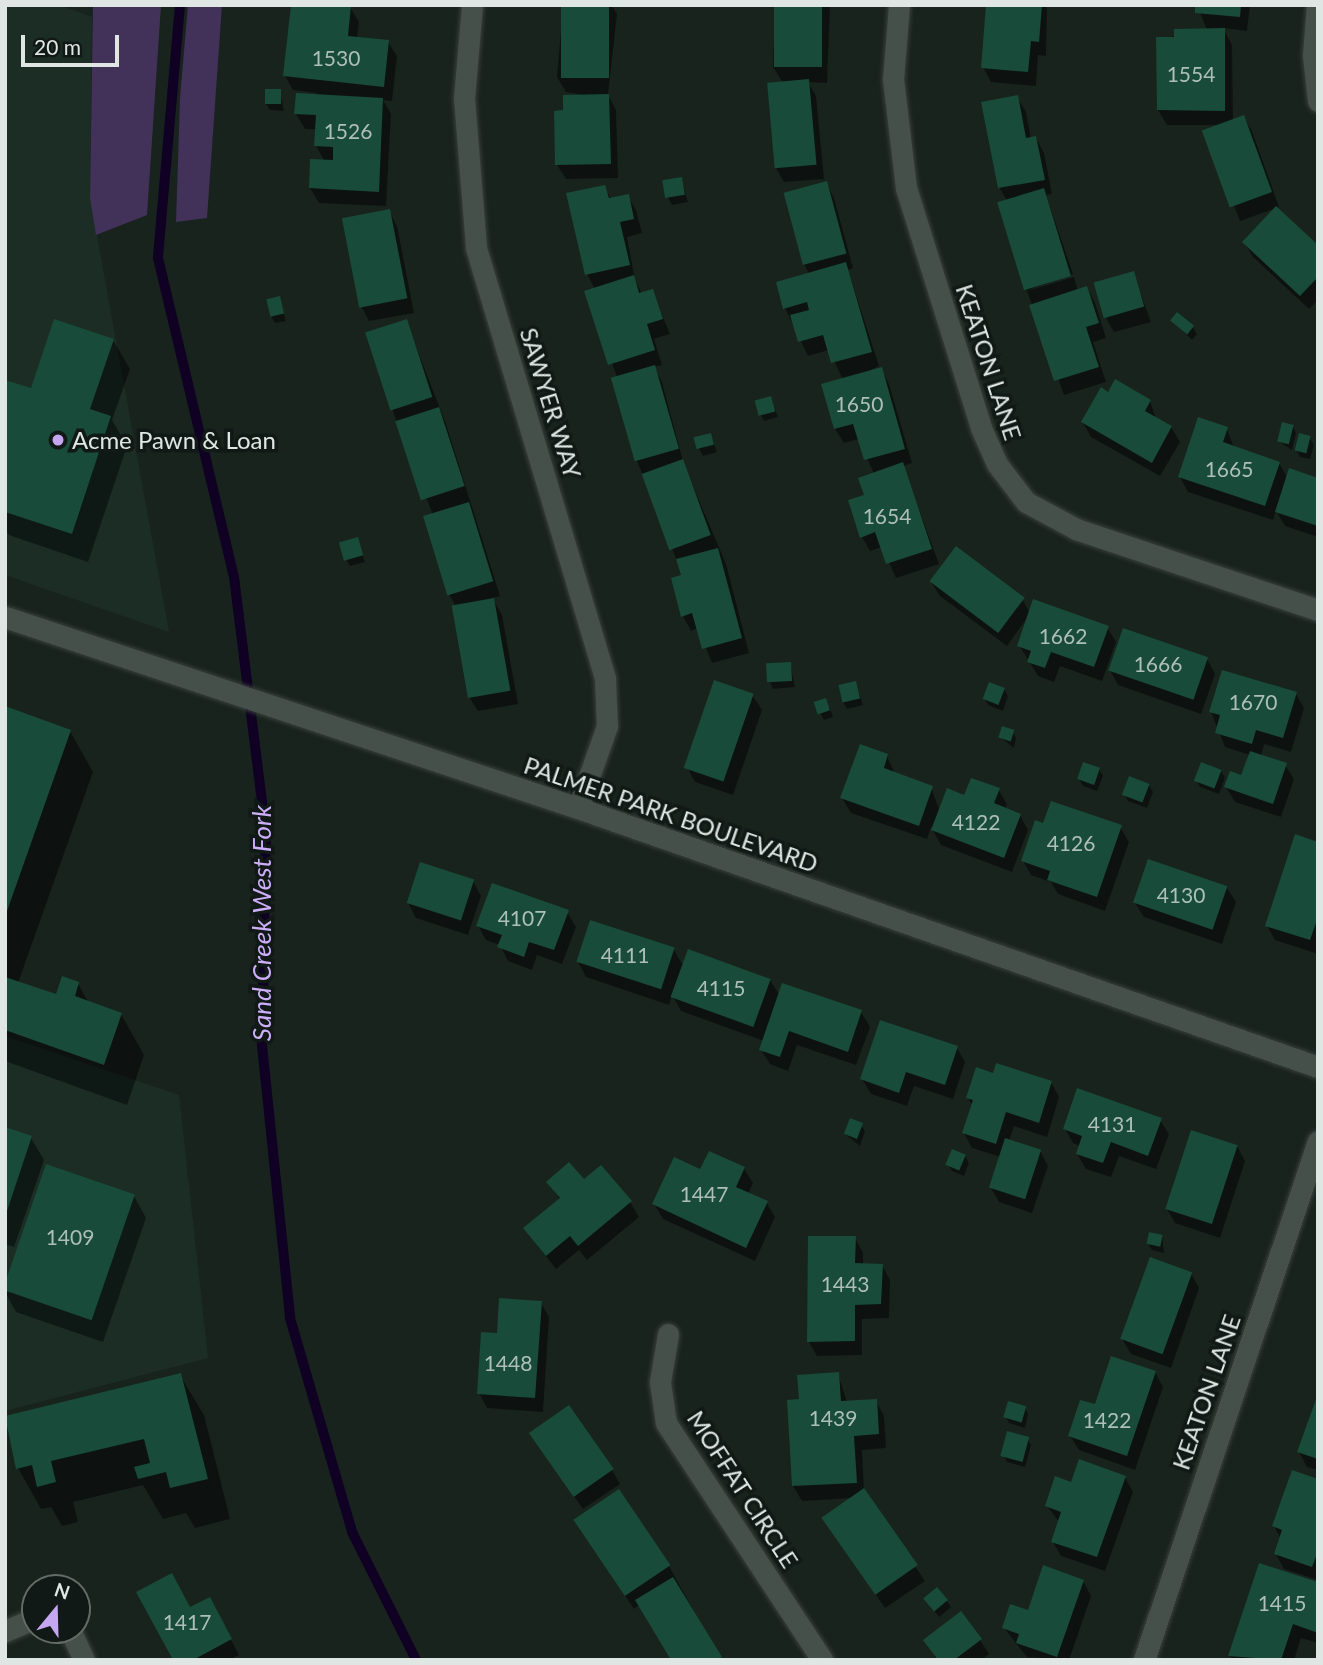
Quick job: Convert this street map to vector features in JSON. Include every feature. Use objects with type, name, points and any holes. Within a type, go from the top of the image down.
[{"type":"street","name":"SAWYER WAY","points":[[472,5],[464,98],[476,248],[605,679],[607,726],[578,808]]},
{"type":"street","name":"KEATON LANE","points":[[899,5],[893,79],[906,188],[981,428],[997,464],[1026,502],[1076,529],[1318,610]]},
{"type":"street","points":[[1317,5],[1313,55],[1318,101]]},
{"type":"street","name":"PALMER PARK BOULEVARD","points":[[5,617],[578,808],[1318,1067]]},
{"type":"street","name":"KEATON LANE","points":[[1144,1660],[1318,1141]]},
{"type":"street","name":"MOFFAT CIRCLE","points":[[668,1334],[660,1382],[666,1423],[822,1660]]},
{"type":"street","points":[[77,1644],[84,1660]]},
{"type":"shaded area","points":[[5,5],[59,5],[92,17],[90,198],[169,632],[5,575]]},
{"type":"shaded area","points":[[93,5],[161,5],[147,215],[96,235],[90,198]]},
{"type":"shaded area","points":[[188,5],[222,5],[207,218],[176,222],[180,98]]},
{"type":"shaded area","points":[[5,1036],[179,1095],[208,1358],[5,1411]]},
{"type":"building","points":[[291,5],[351,6],[348,36],[389,40],[384,87],[283,76]]},
{"type":"building","points":[[561,5],[609,5],[609,78],[561,78]]},
{"type":"building","points":[[774,5],[822,5],[822,67],[774,67]]},
{"type":"building","points":[[986,5],[1042,5],[1039,42],[1031,41],[1028,72],[981,68]]},
{"type":"building","points":[[1195,5],[1241,5],[1240,17],[1195,13]]},
{"type":"building","points":[[1225,28],[1225,111],[1157,110],[1156,37],[1174,37],[1174,29]]},
{"type":"building","points":[[809,79],[816,165],[775,168],[767,83]]},
{"type":"building","points":[[265,89],[281,89],[281,104],[265,104]]},
{"type":"building","points":[[296,93],[383,98],[379,192],[309,188],[310,159],[333,160],[333,147],[314,146],[316,115],[294,114]]},
{"type":"building","points":[[609,94],[611,164],[555,165],[554,111],[563,110],[563,95]]},
{"type":"building","points":[[1018,95],[1026,138],[1036,136],[1045,180],[998,188],[981,102]]},
{"type":"building","points":[[1244,115],[1272,192],[1230,207],[1202,130]]},
{"type":"building","points":[[682,177],[685,195],[665,198],[662,180]]},
{"type":"building","points":[[827,181],[846,253],[803,265],[784,193]]},
{"type":"building","points":[[605,185],[609,198],[629,194],[634,219],[620,222],[630,265],[585,275],[566,193]]},
{"type":"building","points":[[1044,188],[1071,276],[1024,290],[997,202]]},
{"type":"building","points":[[1276,206],[1318,245],[1318,277],[1300,296],[1242,242]]},
{"type":"building","points":[[390,209],[407,298],[359,308],[342,218]]},
{"type":"building","points":[[846,262],[872,352],[831,363],[823,335],[798,342],[790,315],[809,310],[807,302],[783,309],[776,282]]},
{"type":"building","points":[[1134,271],[1144,307],[1104,318],[1094,283]]},
{"type":"building","points":[[634,275],[639,293],[653,289],[663,319],[647,324],[655,350],[608,365],[584,291]]},
{"type":"building","points":[[1087,286],[1099,323],[1086,327],[1099,367],[1054,381],[1029,305]]},
{"type":"building","points":[[280,296],[284,314],[270,317],[266,299]]},
{"type":"building","points":[[1177,312],[1194,326],[1187,334],[1170,321]]},
{"type":"building","name":"Acme Pawn & Loan","points":[[54,319],[114,339],[90,409],[111,416],[72,534],[5,512],[5,380],[31,388]]},
{"type":"building","points":[[407,319],[432,397],[390,411],[365,333]]},
{"type":"building","points":[[655,365],[679,449],[635,461],[611,378]]},
{"type":"building","points":[[882,367],[905,449],[864,460],[853,424],[834,429],[821,384]]},
{"type":"building","points":[[1115,379],[1151,400],[1145,411],[1172,426],[1152,463],[1081,422],[1101,387],[1108,392]]},
{"type":"building","points":[[771,396],[775,411],[759,416],[755,400]]},
{"type":"building","points":[[439,407],[465,486],[421,500],[395,421]]},
{"type":"building","points":[[1198,417],[1228,427],[1223,442],[1280,462],[1265,506],[1178,477]]},
{"type":"building","points":[[1282,422],[1294,425],[1289,444],[1277,441]]},
{"type":"building","points":[[711,433],[714,445],[696,449],[694,437]]},
{"type":"building","points":[[1299,433],[1311,436],[1306,453],[1295,450]]},
{"type":"building","points":[[683,459],[711,535],[669,550],[642,474]]},
{"type":"building","points":[[903,462],[932,549],[886,564],[875,532],[860,538],[848,500],[864,495],[858,478]]},
{"type":"building","points":[[1289,468],[1318,478],[1318,526],[1275,512]]},
{"type":"building","points":[[469,502],[493,581],[447,595],[423,516]]},
{"type":"building","points":[[358,537],[363,555],[344,561],[339,543]]},
{"type":"building","points":[[956,546],[1025,598],[998,633],[930,581]]},
{"type":"building","points":[[718,548],[742,638],[702,649],[692,613],[681,617],[671,578],[681,575],[676,559]]},
{"type":"building","points":[[494,598],[510,691],[468,698],[452,605]]},
{"type":"building","points":[[1033,599],[1109,626],[1094,667],[1051,652],[1045,668],[1027,662],[1031,651],[1017,646]]},
{"type":"building","points":[[1123,628],[1208,657],[1193,700],[1108,671]]},
{"type":"building","points":[[791,662],[792,681],[767,682],[766,663]]},
{"type":"building","points":[[1222,670],[1297,692],[1283,738],[1256,730],[1252,744],[1215,733],[1220,715],[1209,712]]},
{"type":"building","points":[[714,680],[754,694],[723,782],[684,768]]},
{"type":"building","points":[[856,681],[860,699],[843,703],[838,685]]},
{"type":"building","points":[[989,682],[1005,688],[998,705],[983,699]]},
{"type":"building","points":[[826,698],[830,710],[818,714],[814,702]]},
{"type":"building","points":[[5,706],[71,730],[6,914],[5,914]]},
{"type":"building","points":[[1002,726],[1014,730],[1011,741],[998,737]]},
{"type":"building","points":[[860,744],[888,754],[884,768],[933,786],[919,826],[840,798]]},
{"type":"building","points":[[1250,751],[1287,763],[1273,804],[1224,787],[1230,771],[1241,775]]},
{"type":"building","points":[[1083,762],[1100,768],[1094,785],[1077,779]]},
{"type":"building","points":[[1201,762],[1222,770],[1214,789],[1194,781]]},
{"type":"building","points":[[1129,776],[1150,784],[1142,803],[1122,795]]},
{"type":"building","points":[[971,778],[1000,788],[994,803],[1021,814],[1004,858],[931,830],[947,788],[964,795]]},
{"type":"building","points":[[1051,801],[1122,825],[1097,897],[1047,880],[1050,871],[1021,861],[1035,820],[1043,823]]},
{"type":"building","points":[[1295,834],[1318,842],[1318,917],[1310,940],[1265,926]]},
{"type":"building","points":[[1148,859],[1227,886],[1212,930],[1133,902]]},
{"type":"building","points":[[420,862],[474,880],[461,921],[407,903]]},
{"type":"building","points":[[492,883],[569,910],[554,950],[529,942],[524,957],[497,947],[502,935],[476,926]]},
{"type":"building","points":[[590,920],[675,948],[661,989],[576,962]]},
{"type":"building","points":[[688,949],[771,979],[753,1027],[671,997]]},
{"type":"building","points":[[62,976],[79,982],[75,996],[122,1013],[104,1065],[5,1030],[5,977],[56,994]]},
{"type":"building","points":[[782,983],[862,1010],[848,1052],[789,1031],[780,1057],[759,1050]]},
{"type":"building","points":[[880,1020],[958,1046],[945,1085],[906,1072],[899,1093],[860,1079]]},
{"type":"building","points":[[996,1063],[1052,1081],[1039,1123],[1006,1112],[996,1144],[962,1133],[973,1100],[966,1098],[976,1067],[993,1073]]},
{"type":"building","points":[[1077,1088],[1162,1118],[1148,1156],[1111,1142],[1103,1163],[1076,1154],[1082,1136],[1063,1129]]},
{"type":"building","points":[[850,1118],[863,1123],[857,1139],[844,1134]]},
{"type":"building","points":[[5,1127],[32,1136],[6,1214],[5,1214]]},
{"type":"building","points":[[1191,1130],[1238,1145],[1212,1224],[1165,1209]]},
{"type":"building","points":[[1005,1138],[1041,1150],[1025,1199],[989,1187]]},
{"type":"building","points":[[952,1149],[966,1155],[959,1171],[945,1165]]},
{"type":"building","points":[[709,1151],[745,1167],[736,1187],[768,1201],[746,1248],[652,1204],[674,1157],[700,1169]]},
{"type":"building","points":[[569,1162],[584,1179],[601,1165],[632,1201],[578,1246],[570,1236],[546,1256],[523,1228],[560,1198],[546,1182]]},
{"type":"building","points":[[46,1164],[135,1195],[92,1320],[5,1291],[5,1283]]},
{"type":"building","points":[[1149,1232],[1163,1235],[1160,1247],[1147,1244]]},
{"type":"building","points":[[808,1236],[856,1236],[855,1263],[883,1264],[881,1304],[855,1305],[855,1341],[807,1342]]},
{"type":"building","points":[[1150,1257],[1192,1272],[1163,1354],[1120,1339]]},
{"type":"building","points":[[499,1298],[542,1301],[535,1398],[477,1394],[481,1332],[497,1333]]},
{"type":"building","points":[[1111,1356],[1156,1371],[1127,1456],[1068,1436],[1080,1400],[1095,1404]]},
{"type":"building","points":[[839,1372],[841,1401],[877,1399],[879,1434],[854,1436],[857,1483],[792,1486],[787,1400],[799,1399],[797,1375]]},
{"type":"building","points":[[181,1373],[208,1479],[170,1488],[166,1472],[138,1479],[134,1467],[150,1463],[144,1439],[51,1461],[56,1482],[37,1487],[32,1465],[16,1469],[5,1416]]},
{"type":"building","points":[[1318,1394],[1318,1459],[1297,1452]]},
{"type":"building","points":[[1008,1401],[1026,1406],[1022,1423],[1003,1417]]},
{"type":"building","points":[[569,1405],[614,1469],[574,1497],[529,1433]]},
{"type":"building","points":[[1007,1431],[1029,1437],[1022,1462],[1000,1456]]},
{"type":"building","points":[[1079,1459],[1126,1476],[1097,1557],[1051,1542],[1061,1512],[1045,1506],[1055,1476],[1071,1482]]},
{"type":"building","points":[[1292,1470],[1318,1479],[1318,1551],[1312,1567],[1274,1554],[1282,1530],[1272,1526]]},
{"type":"building","points":[[864,1488],[918,1565],[875,1595],[821,1518]]},
{"type":"building","points":[[619,1489],[670,1565],[625,1596],[573,1520]]},
{"type":"building","points":[[1259,1563],[1318,1582],[1318,1633],[1293,1624],[1281,1660],[1228,1656]]},
{"type":"building","points":[[1043,1565],[1084,1580],[1057,1657],[1016,1643],[1019,1634],[1002,1628],[1010,1604],[1028,1610]]},
{"type":"building","points":[[172,1573],[190,1607],[210,1597],[232,1639],[193,1660],[173,1660],[136,1592]]},
{"type":"building","points":[[673,1577],[722,1657],[717,1660],[671,1660],[635,1600]]},
{"type":"building","points":[[937,1587],[948,1600],[934,1612],[923,1599]]},
{"type":"building","points":[[961,1611],[982,1639],[954,1660],[938,1660],[923,1640]]},
{"type":"waterway","name":"Sand Creek West Fork","points":[[180,5],[158,258],[234,577],[266,833],[262,1045],[290,1318],[352,1532],[416,1660]]},
{"type":"place","name":"Acme Pawn & Loan","points":[[58,440]]}]
